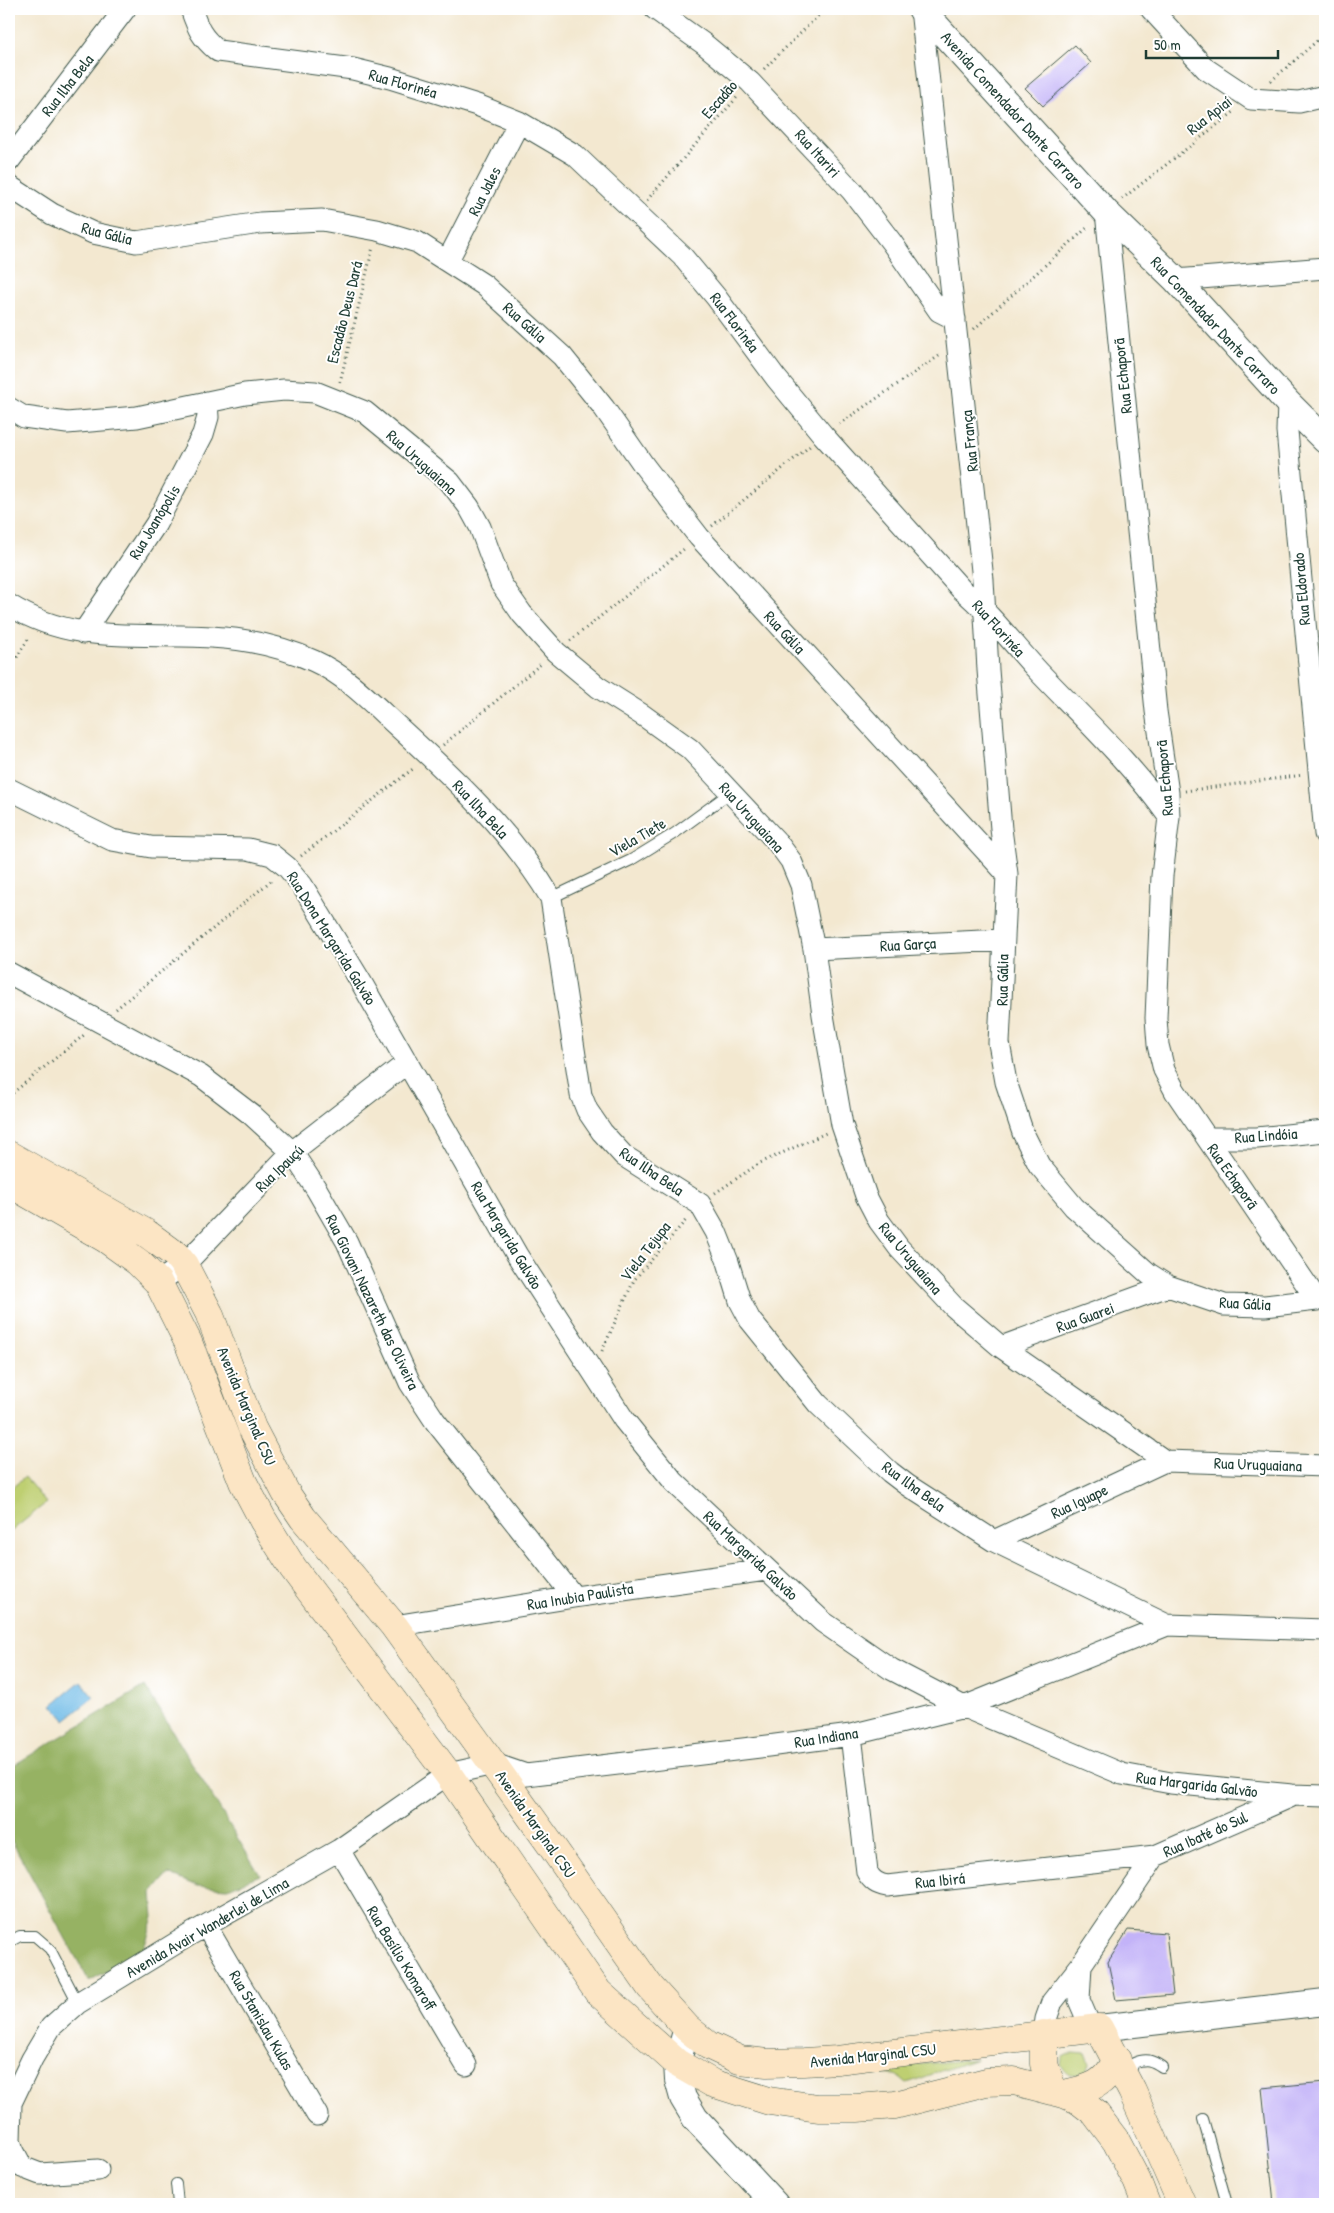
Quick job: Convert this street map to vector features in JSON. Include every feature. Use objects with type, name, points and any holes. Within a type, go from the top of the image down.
[{"type":"main road","name":"Avenida Marginal CSU","points":[[9,1155],[146,1233],[166,1246],[184,1265],[209,1314],[252,1428],[286,1494],[303,1518],[394,1626],[471,1769],[598,1992],[677,2063],[712,2083],[768,2101],[818,2108],[857,2108],[895,2105],[986,2082],[1014,2081],[1078,2100],[1095,2113],[1116,2141],[1137,2181],[1146,2204]]},
{"type":"main road","name":"Avenida Marginal CSU","points":[[9,1183],[106,1239],[138,1262],[158,1282],[188,1342],[237,1467],[263,1520],[293,1568],[471,1769],[650,1987],[687,2028],[708,2045],[740,2060],[767,2062],[837,2060],[1095,2028]]},
{"type":"main road","points":[[1095,2028],[1117,2060],[1182,2204]]},
{"type":"main road","points":[[1044,2034],[1044,2064],[1058,2093],[1086,2089],[1101,2082],[1110,2073],[1117,2060]]},
{"type":"street","name":"Rua Ilha Bela","points":[[9,160],[125,9]]},
{"type":"street","name":"Rua Florinéa","points":[[191,9],[198,30],[205,40],[218,51],[353,69],[390,78],[477,105],[519,122],[575,155],[637,211],[682,256],[716,297],[776,378],[823,435],[961,589],[985,609],[1021,653],[1147,786],[1169,817]]},
{"type":"street","name":"Rua Itariri","points":[[655,9],[704,44],[750,82],[852,190],[892,243],[939,311],[956,319]]},
{"type":"street","name":"Avenida Comendador Dante Carraro","points":[[921,9],[1106,212]]},
{"type":"street","name":"Rua França","points":[[921,9],[956,319],[985,609],[1001,829],[1007,874]]},
{"type":"street","points":[[1151,9],[1206,69],[1251,99],[1299,102],[1325,96]]},
{"type":"street","name":"Rua Jales","points":[[448,260],[519,122]]},
{"type":"street","name":"Rua Gália","points":[[9,186],[52,214],[92,233],[136,242],[278,222],[322,220],[377,230],[417,242],[448,260],[484,285],[562,356],[604,408],[645,467],[699,537],[1007,874],[999,1043],[1006,1082],[1023,1133],[1039,1165],[1074,1207],[1149,1274],[1168,1286],[1224,1304],[1265,1306],[1321,1300]]},
{"type":"street","name":"Rua Comendador Dante Carraro","points":[[1106,212],[1176,280],[1288,403],[1325,440]]},
{"type":"street","name":"Rua Echaporã","points":[[1106,212],[1156,711],[1168,793],[1169,817],[1162,876],[1156,1018],[1158,1045],[1164,1070],[1175,1091],[1321,1300]]},
{"type":"street","points":[[1176,280],[1325,268]]},
{"type":"street","name":"Rua Uruguaiana","points":[[9,408],[24,417],[67,424],[137,417],[245,394],[284,390],[315,392],[365,412],[450,482],[469,507],[480,528],[501,584],[522,614],[556,652],[598,687],[644,716],[690,749],[777,842],[791,861],[801,885],[814,948],[823,1015],[842,1125],[866,1196],[879,1221],[899,1248],[954,1306],[1001,1347],[1164,1461],[1325,1466]]},
{"type":"street","name":"Rua Joanópolis","points":[[83,633],[156,524],[203,434],[208,417],[208,403]]},
{"type":"street","name":"Rua Eldorado","points":[[1288,403],[1287,430],[1325,834]]},
{"type":"street","name":"Rua Ilha Bela","points":[[9,605],[29,618],[83,633],[128,636],[211,637],[267,644],[315,662],[356,689],[436,762],[512,842],[536,872],[551,898],[581,1095],[587,1110],[602,1132],[624,1156],[700,1204],[716,1232],[740,1301],[750,1320],[818,1404],[890,1472],[994,1541],[1167,1625],[1325,1630]]},
{"type":"street","name":"Rua Dona Margarida Galvão","points":[[9,789],[112,840],[150,847],[248,849],[272,855],[287,867],[302,885],[390,1032]]},
{"type":"street","name":"Rua Garça","points":[[814,948],[1003,940]]},
{"type":"street","name":"Rua Giovani Nazareth das Oliveira","points":[[9,973],[201,1076],[252,1115],[292,1152],[317,1190],[347,1242],[410,1383],[435,1422],[574,1596]]},
{"type":"street","name":"Rua Margarida Galvão","points":[[390,1032],[517,1255],[624,1420],[674,1482],[823,1622],[891,1669],[964,1707],[1122,1774],[1171,1783],[1292,1795],[1325,1796]]},
{"type":"street","name":"Rua Ipauçú","points":[[158,1282],[184,1265],[292,1152],[408,1062]]},
{"type":"street","name":"Rua Lindóia","points":[[1207,1138],[1257,1138],[1325,1131]]},
{"type":"street","name":"Rua Guarei","points":[[1001,1347],[1168,1286]]},
{"type":"street","name":"Rua Iguape","points":[[994,1541],[1164,1461]]},
{"type":"street","name":"Rua Inubia Paulista","points":[[394,1626],[574,1596],[766,1570]]},
{"type":"street","name":"Rua Indiana","points":[[471,1769],[526,1775],[850,1735],[964,1707],[1167,1625]]},
{"type":"street","name":"Rua Ibirá","points":[[850,1735],[867,1872],[871,1879],[882,1885],[887,1886],[1156,1856]]},
{"type":"street","name":"Avenida Avair Wanderlei de Lima","points":[[10,2141],[11,2103],[32,2059],[51,2027],[78,2003],[206,1926],[339,1850],[471,1769]]},
{"type":"street","name":"Rua Ibaté do Sul","points":[[1044,2034],[1046,2018],[1052,2002],[1081,1965],[1156,1856],[1292,1795]]},
{"type":"street","name":"Rua Basílio Komaroff","points":[[339,1850],[466,2065]]},
{"type":"street","name":"Rua Stanislau Kulas","points":[[206,1926],[317,2115]]},
{"type":"street","points":[[1081,1965],[1079,2000],[1095,2028],[1325,2002]]},
{"type":"street","points":[[687,2028],[677,2063],[678,2080],[683,2098],[695,2118],[775,2204]]},
{"type":"street","points":[[10,2141],[16,2158],[22,2167],[29,2171],[40,2174],[98,2170]]},
{"type":"lane","name":"Viela Tiete","points":[[551,898],[630,860],[674,834],[731,792]]},
{"type":"lane","points":[[9,1942],[20,1936],[35,1936],[40,1940],[50,1949],[78,2003]]},
{"type":"lane","points":[[1132,2091],[1128,2073],[1134,2063],[1144,2058],[1162,2067]]},
{"type":"lane","points":[[1203,2119],[1227,2204]]},
{"type":"lane","points":[[176,2184],[178,2204]]},
{"type":"path","name":"Escadão","points":[[637,211],[750,82],[825,9]]},
{"type":"path","name":"Rua Apiaí","points":[[1106,212],[1251,99],[1325,34]]},
{"type":"path","name":"Escadão Deus Dará","points":[[336,399],[377,230]]},
{"type":"path","points":[[9,670],[39,621]]},
{"type":"path","points":[[1168,793],[1318,773]]},
{"type":"path","name":"Viela Tejupa","points":[[593,1372],[634,1280],[700,1204],[760,1163],[842,1125]]},
{"type":"green space","points":[[25,1477],[46,1503],[9,1533],[9,1490]]},
{"type":"green space","points":[[145,1686],[260,1875],[228,1888],[198,1886],[168,1874],[152,1893],[154,1917],[143,1951],[89,1981],[9,1836],[9,1768]]},
{"type":"green space","points":[[1073,2052],[1085,2053],[1089,2063],[1085,2073],[1073,2075],[1067,2073],[1062,2068],[1060,2064],[1063,2057]]},
{"type":"green space","points":[[976,2059],[907,2083],[896,2074],[836,2072]]},
{"type":"water","points":[[81,1681],[94,1697],[65,1720],[52,1705]]},
{"type":"building","points":[[1075,45],[1091,63],[1043,106],[1025,88]]},
{"type":"building","points":[[1128,1930],[1166,1933],[1173,1995],[1116,2000],[1108,1962]]},
{"type":"building","points":[[1325,2082],[1325,2204],[1274,2204],[1262,2088]]}]
